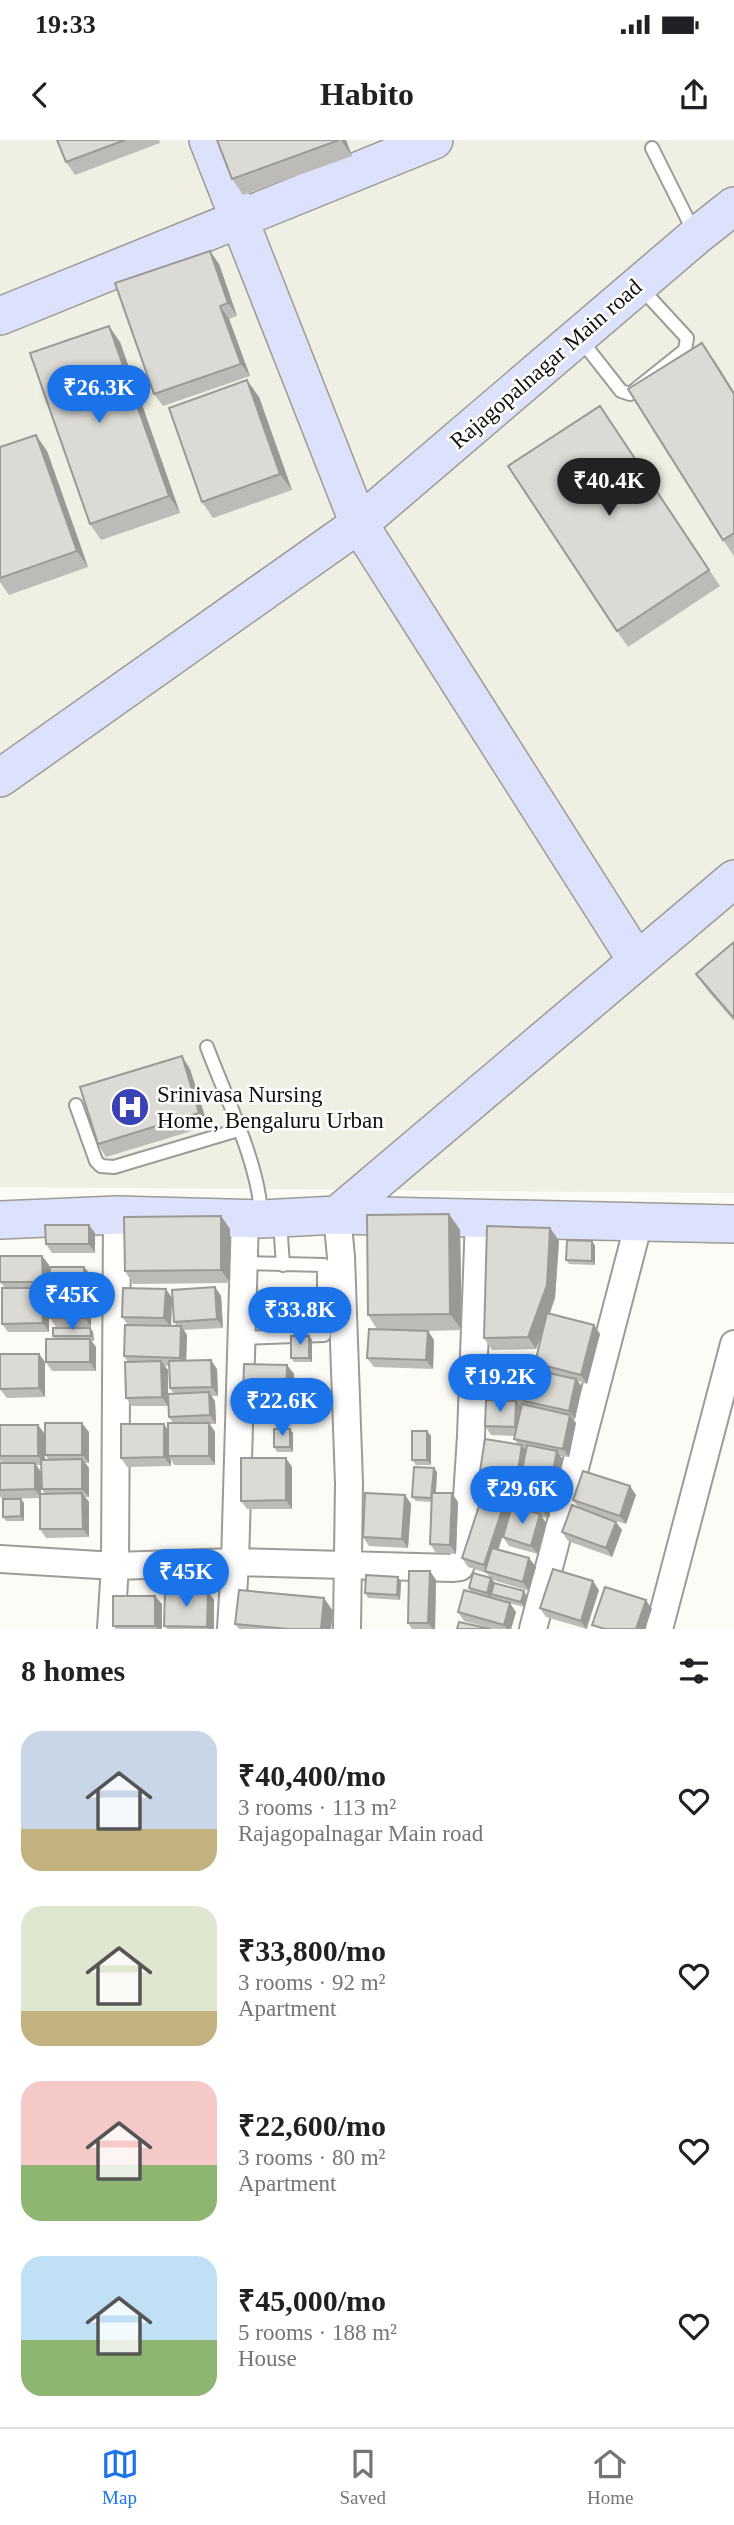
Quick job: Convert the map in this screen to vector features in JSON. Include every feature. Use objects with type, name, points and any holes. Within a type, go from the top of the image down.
[{"type":"street","points":[[208,140],[359,524],[638,961]]},
{"type":"street","points":[[0,316],[434,140]]},
{"type":"street","name":"Rajagopalnagar Main road","points":[[0,778],[359,524],[734,206]]},
{"type":"street","points":[[337,1215],[734,879]]},
{"type":"street","points":[[111,1629],[115,1566],[117,1215]]},
{"type":"street","points":[[0,1220],[117,1215],[262,1218],[337,1215],[734,1224]]},
{"type":"street","points":[[337,1215],[347,1416],[347,1629]]},
{"type":"street","points":[[231,1629],[244,1263],[262,1218]]},
{"type":"street","points":[[0,1559],[115,1566],[235,1562],[452,1569],[460,1567],[463,1560],[471,1436],[479,1219]]},
{"type":"street","points":[[533,1629],[639,1222]]},
{"type":"street","points":[[659,1629],[734,1344]]},
{"type":"lane","points":[[652,148],[696,236]]},
{"type":"lane","points":[[578,337],[621,391],[630,394],[685,350],[687,338],[638,285]]},
{"type":"lane","points":[[207,1047],[258,1191],[262,1218],[283,1265]]},
{"type":"lane","points":[[76,1105],[96,1161],[106,1167],[114,1167],[238,1130]]},
{"type":"lane","points":[[242,1338],[324,1335],[324,1265],[244,1263]]},
{"type":"shaded area","points":[[0,140],[734,140],[734,1193],[0,1187]]},
{"type":"building","points":[[57,140],[125,140],[66,162]]},
{"type":"building","points":[[217,140],[339,140],[232,179]]},
{"type":"building","points":[[210,251],[228,303],[220,306],[241,364],[154,394],[115,283]]},
{"type":"building","points":[[109,326],[169,496],[90,524],[30,353]]},
{"type":"building","points":[[702,343],[734,394],[734,533],[723,540],[628,389]]},
{"type":"building","points":[[247,380],[280,474],[202,502],[169,408]]},
{"type":"building","points":[[600,406],[709,570],[617,631],[508,466]]},
{"type":"building","points":[[36,435],[77,551],[0,578],[0,447]]},
{"type":"building","points":[[734,942],[734,1018],[696,974]]},
{"type":"building","points":[[182,1056],[199,1113],[98,1144],[80,1087]]},
{"type":"building","points":[[449,1214],[450,1314],[368,1315],[367,1215]]},
{"type":"building","points":[[221,1216],[221,1270],[125,1271],[124,1217]]},
{"type":"building","points":[[45,1225],[89,1225],[89,1244],[46,1244]]},
{"type":"building","points":[[487,1226],[550,1228],[547,1285],[528,1337],[484,1338]]},
{"type":"building","points":[[567,1240],[592,1241],[592,1261],[566,1260]]},
{"type":"building","points":[[0,1256],[42,1256],[43,1282],[0,1282]]},
{"type":"building","points":[[50,1267],[84,1267],[85,1318],[50,1318]]},
{"type":"building","points":[[215,1287],[217,1319],[174,1322],[172,1290]]},
{"type":"building","points":[[2,1288],[42,1288],[43,1323],[2,1324]]},
{"type":"building","points":[[123,1288],[166,1289],[164,1318],[122,1317]]},
{"type":"building","points":[[547,1313],[594,1325],[581,1375],[535,1363]]},
{"type":"building","points":[[125,1325],[181,1326],[180,1358],[124,1356]]},
{"type":"building","points":[[53,1328],[90,1328],[91,1336],[53,1336]]},
{"type":"building","points":[[369,1329],[428,1331],[426,1360],[367,1358]]},
{"type":"building","points":[[291,1336],[309,1336],[309,1358],[291,1358]]},
{"type":"building","points":[[46,1339],[90,1339],[90,1362],[46,1362]]},
{"type":"building","points":[[0,1354],[39,1354],[39,1388],[0,1389]]},
{"type":"building","points":[[211,1360],[212,1387],[170,1388],[169,1361]]},
{"type":"building","points":[[161,1361],[162,1397],[126,1398],[125,1362]]},
{"type":"building","points":[[244,1364],[287,1365],[286,1397],[243,1396]]},
{"type":"building","points":[[530,1369],[576,1379],[569,1411],[524,1401]]},
{"type":"building","points":[[483,1375],[524,1377],[523,1398],[482,1396]]},
{"type":"building","points":[[209,1392],[210,1415],[169,1417],[168,1394]]},
{"type":"building","points":[[486,1400],[516,1401],[515,1427],[485,1426]]},
{"type":"building","points":[[522,1404],[570,1415],[563,1449],[514,1439]]},
{"type":"building","points":[[45,1423],[82,1423],[82,1455],[45,1455]]},
{"type":"building","points":[[168,1423],[209,1423],[209,1456],[168,1456]]},
{"type":"building","points":[[121,1424],[164,1424],[164,1457],[121,1458]]},
{"type":"building","points":[[0,1425],[38,1425],[38,1456],[0,1456]]},
{"type":"building","points":[[274,1429],[290,1429],[290,1447],[274,1447]]},
{"type":"building","points":[[412,1431],[427,1431],[427,1460],[412,1460]]},
{"type":"building","points":[[485,1439],[522,1445],[517,1477],[480,1471]]},
{"type":"building","points":[[527,1445],[557,1451],[551,1481],[521,1475]]},
{"type":"building","points":[[241,1458],[286,1458],[286,1500],[241,1501]]},
{"type":"building","points":[[82,1459],[82,1489],[42,1489],[41,1460]]},
{"type":"building","points":[[0,1463],[35,1463],[35,1489],[0,1490]]},
{"type":"building","points":[[414,1467],[434,1468],[431,1498],[412,1497]]},
{"type":"building","points":[[583,1471],[630,1486],[620,1516],[573,1500]]},
{"type":"building","points":[[520,1478],[548,1484],[542,1510],[514,1503]]},
{"type":"building","points":[[82,1493],[83,1529],[40,1529],[40,1494]]},
{"type":"building","points":[[365,1493],[405,1495],[402,1539],[363,1537]]},
{"type":"building","points":[[432,1493],[452,1493],[450,1545],[430,1544]]},
{"type":"building","points":[[483,1494],[505,1501],[484,1565],[462,1558]]},
{"type":"building","points":[[3,1499],[21,1499],[21,1516],[3,1517]]},
{"type":"building","points":[[572,1505],[616,1522],[606,1548],[562,1532]]},
{"type":"building","points":[[512,1506],[540,1514],[531,1546],[503,1537]]},
{"type":"building","points":[[492,1548],[529,1558],[523,1582],[485,1571]]},
{"type":"building","points":[[553,1569],[593,1581],[581,1621],[540,1608]]},
{"type":"building","points":[[409,1571],[430,1571],[428,1623],[408,1623]]},
{"type":"building","points":[[473,1573],[491,1578],[487,1593],[469,1588]]},
{"type":"building","points":[[366,1575],[398,1577],[397,1595],[365,1593]]},
{"type":"building","points":[[494,1583],[524,1591],[521,1602],[491,1594]]},
{"type":"building","points":[[605,1587],[646,1600],[636,1629],[605,1629],[592,1625]]},
{"type":"building","points":[[239,1590],[324,1598],[321,1629],[235,1624]]},
{"type":"building","points":[[464,1590],[510,1603],[504,1625],[458,1612]]},
{"type":"building","points":[[165,1591],[208,1592],[207,1627],[164,1626]]},
{"type":"building","points":[[113,1596],[155,1596],[155,1626],[113,1626]]},
{"type":"building","points":[[459,1622],[491,1629],[457,1629]]},
{"type":"place","name":"Srinivasa Nursing Home, Bengaluru Urban","points":[[130,1107]]}]
